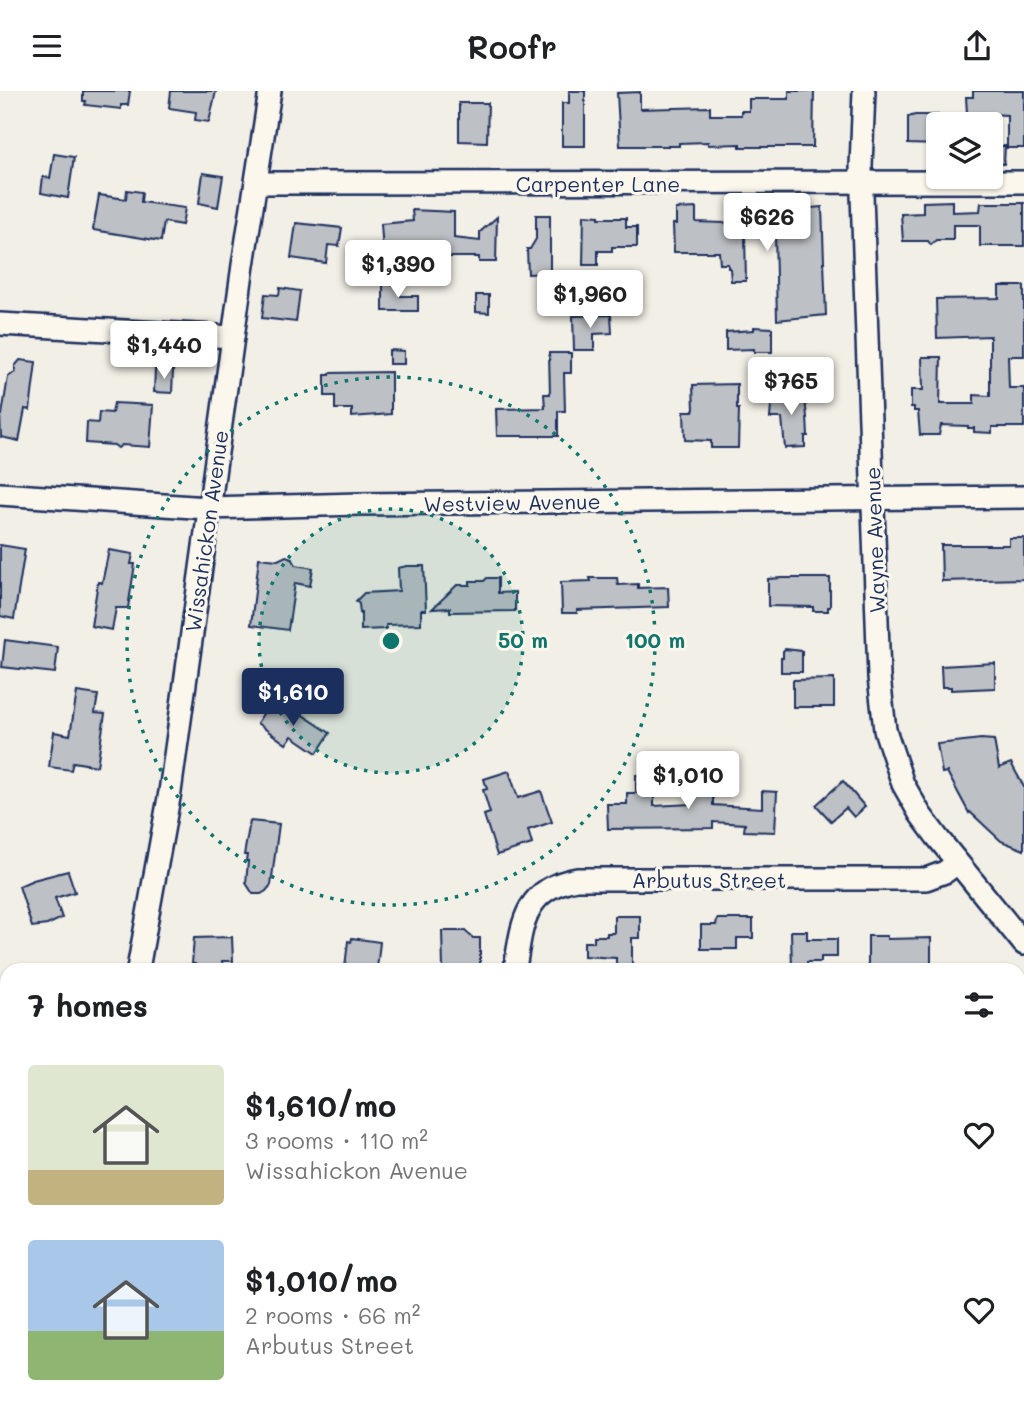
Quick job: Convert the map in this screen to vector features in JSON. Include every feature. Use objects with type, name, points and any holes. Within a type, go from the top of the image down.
[{"type":"street","name":"Wissahickon Avenue","points":[[139,963],[170,792],[208,508],[270,91]]},
{"type":"street","name":"Wayne Avenue","points":[[864,91],[861,183],[880,705],[885,730],[903,784],[920,814],[957,863],[1015,920],[1024,944]]},
{"type":"street","name":"Carpenter Lane","points":[[256,183],[1024,182]]},
{"type":"street","points":[[0,324],[233,337]]},
{"type":"street","name":"Westview Avenue","points":[[0,494],[208,508],[399,503],[1024,497]]},
{"type":"street","name":"Arbutus Street","points":[[516,963],[526,914],[542,893],[577,879],[926,879],[957,863]]},
{"type":"building","points":[[83,91],[130,91],[128,105],[121,105],[121,109],[85,105]]},
{"type":"building","points":[[171,91],[216,91],[209,122],[195,120],[196,112],[169,108]]},
{"type":"building","points":[[569,91],[585,91],[585,146],[562,146],[562,103],[569,103]]},
{"type":"building","points":[[789,91],[814,91],[813,147],[740,147],[740,144],[708,145],[708,142],[679,143],[679,146],[620,146],[617,93],[640,92],[640,109],[710,107],[710,115],[741,115],[741,111],[749,111],[749,99],[789,99]]},
{"type":"building","points":[[973,91],[1024,91],[1024,148],[1007,148],[1007,115],[1003,115],[1003,112],[967,112],[966,97],[973,97]]},
{"type":"building","points":[[459,103],[488,103],[487,142],[459,141]]},
{"type":"building","points":[[926,115],[926,145],[908,144],[908,117]]},
{"type":"building","points":[[54,154],[74,157],[68,198],[41,193],[43,177],[50,178]]},
{"type":"building","points":[[203,173],[223,176],[218,207],[199,203]]},
{"type":"building","points":[[127,190],[142,192],[141,202],[185,208],[182,225],[164,222],[161,241],[93,230],[99,195],[126,199]]},
{"type":"building","points":[[952,201],[952,212],[980,211],[981,203],[1024,203],[1024,246],[980,246],[980,225],[953,225],[953,240],[936,240],[931,245],[928,241],[903,241],[901,214],[923,213],[923,202]]},
{"type":"building","points":[[822,207],[826,315],[777,320],[775,235],[745,235],[746,281],[731,281],[730,268],[728,264],[720,264],[719,252],[674,252],[673,224],[676,224],[676,209],[696,208],[696,222],[724,223],[730,221],[730,217],[745,217],[745,221],[775,219],[775,211]]},
{"type":"building","points":[[412,210],[454,212],[454,238],[480,241],[480,232],[497,217],[496,262],[479,262],[479,257],[440,257],[440,252],[383,253],[381,224],[413,221]]},
{"type":"building","points":[[536,215],[550,215],[550,273],[528,274],[527,249],[530,249],[536,239]]},
{"type":"building","points":[[584,215],[626,218],[626,227],[637,227],[637,247],[612,247],[612,251],[598,251],[598,265],[583,265]]},
{"type":"building","points":[[296,223],[342,228],[339,246],[328,245],[326,263],[291,258]]},
{"type":"building","points":[[383,284],[400,284],[400,296],[418,296],[418,311],[383,311]]},
{"type":"building","points":[[999,286],[1024,286],[1024,356],[1008,356],[1009,388],[1024,388],[1024,427],[992,427],[992,433],[974,432],[974,428],[968,426],[941,425],[939,435],[920,435],[918,411],[911,407],[911,390],[923,390],[922,357],[941,357],[940,404],[974,404],[974,395],[990,396],[990,336],[937,338],[936,299],[999,298]]},
{"type":"building","points":[[280,288],[300,291],[296,322],[262,318],[265,294],[279,295]]},
{"type":"building","points":[[476,295],[489,295],[489,313],[476,312]]},
{"type":"building","points":[[611,315],[612,333],[594,334],[594,350],[574,350],[573,316]]},
{"type":"building","points":[[754,327],[772,328],[772,352],[754,352],[754,349],[726,350],[726,332],[754,330]]},
{"type":"building","points":[[389,350],[404,351],[404,364],[389,364]]},
{"type":"building","points":[[549,353],[571,353],[571,373],[564,373],[565,411],[558,411],[558,436],[497,436],[496,409],[545,408],[544,394],[550,394]]},
{"type":"building","points":[[20,360],[36,362],[30,410],[25,409],[19,441],[1,437],[0,415],[8,377],[15,372],[15,366]]},
{"type":"building","points":[[155,369],[173,370],[172,393],[154,392]]},
{"type":"building","points":[[391,372],[391,414],[352,417],[352,409],[335,409],[335,396],[325,396],[325,375],[330,373]]},
{"type":"building","points":[[737,384],[738,448],[711,448],[711,441],[685,440],[684,411],[694,409],[693,385]]},
{"type":"building","points":[[804,391],[808,436],[805,436],[805,447],[785,448],[782,418],[770,418],[772,393]]},
{"type":"building","points":[[114,403],[153,405],[150,447],[122,445],[118,448],[114,445],[86,443],[87,422],[98,423],[99,412],[112,413]]},
{"type":"building","points":[[1009,538],[1024,538],[1024,579],[942,581],[941,545],[1009,545]]},
{"type":"building","points":[[0,545],[25,549],[14,619],[0,616]]},
{"type":"building","points":[[109,550],[133,554],[131,564],[135,564],[128,608],[116,608],[112,630],[91,626],[98,582],[102,583]]},
{"type":"building","points":[[286,556],[292,558],[296,565],[313,568],[310,586],[295,583],[288,630],[251,625],[259,558],[278,560]]},
{"type":"building","points":[[424,566],[426,610],[421,610],[421,624],[386,625],[386,629],[361,630],[361,613],[356,601],[364,593],[399,591],[398,568]]},
{"type":"building","points":[[487,578],[498,578],[498,593],[515,592],[515,611],[450,612],[450,608],[432,609],[457,585],[470,585],[470,581],[484,581]]},
{"type":"building","points":[[590,578],[617,578],[618,585],[638,584],[638,588],[668,587],[669,607],[577,610],[577,613],[562,613],[561,582],[591,581]]},
{"type":"building","points":[[830,578],[828,611],[813,611],[813,607],[768,606],[768,579]]},
{"type":"building","points":[[5,640],[58,647],[55,673],[2,667]]},
{"type":"building","points":[[785,649],[802,651],[802,672],[781,672],[781,658]]},
{"type":"building","points":[[995,663],[995,688],[951,690],[951,687],[942,687],[941,666]]},
{"type":"building","points":[[834,679],[834,707],[793,707],[793,680]]},
{"type":"building","points":[[77,692],[98,695],[95,713],[105,714],[97,766],[73,762],[71,770],[49,767],[54,732],[70,735]]},
{"type":"building","points":[[270,703],[294,718],[298,712],[330,733],[317,753],[292,736],[286,744],[257,723]]},
{"type":"building","points":[[994,740],[999,768],[1011,763],[1024,787],[1024,850],[1001,841],[969,813],[947,772],[942,773],[937,744]]},
{"type":"building","points":[[509,771],[518,798],[541,791],[552,822],[528,830],[532,844],[497,855],[484,815],[490,813],[483,790],[487,789],[484,779]]},
{"type":"building","points":[[636,775],[654,775],[654,806],[691,804],[690,786],[694,785],[713,785],[713,805],[762,808],[762,791],[777,792],[775,832],[744,831],[745,824],[713,822],[713,828],[608,829],[607,804],[627,804],[627,793],[636,793]]},
{"type":"building","points":[[843,781],[865,807],[854,817],[846,808],[831,821],[816,805]]},
{"type":"building","points":[[250,821],[279,824],[271,885],[261,894],[253,894],[246,883],[248,861],[247,855],[244,855]]},
{"type":"building","points":[[68,871],[75,892],[55,898],[62,918],[47,925],[32,927],[19,886]]},
{"type":"building","points":[[614,916],[640,916],[640,938],[632,938],[632,963],[616,963],[616,958],[584,956],[584,942],[594,942],[594,936],[614,933]]},
{"type":"building","points":[[717,919],[753,919],[753,938],[737,938],[737,949],[701,949],[701,925],[716,925]]},
{"type":"building","points":[[442,931],[465,931],[473,938],[480,938],[480,963],[443,963]]},
{"type":"building","points":[[791,931],[807,931],[807,939],[837,939],[837,957],[821,957],[821,962],[792,963]]},
{"type":"building","points":[[868,936],[887,936],[887,939],[931,938],[931,963],[868,963]]},
{"type":"building","points":[[232,937],[233,961],[192,963],[194,938]]},
{"type":"building","points":[[352,938],[380,942],[378,963],[345,963],[348,941],[351,942]]}]
